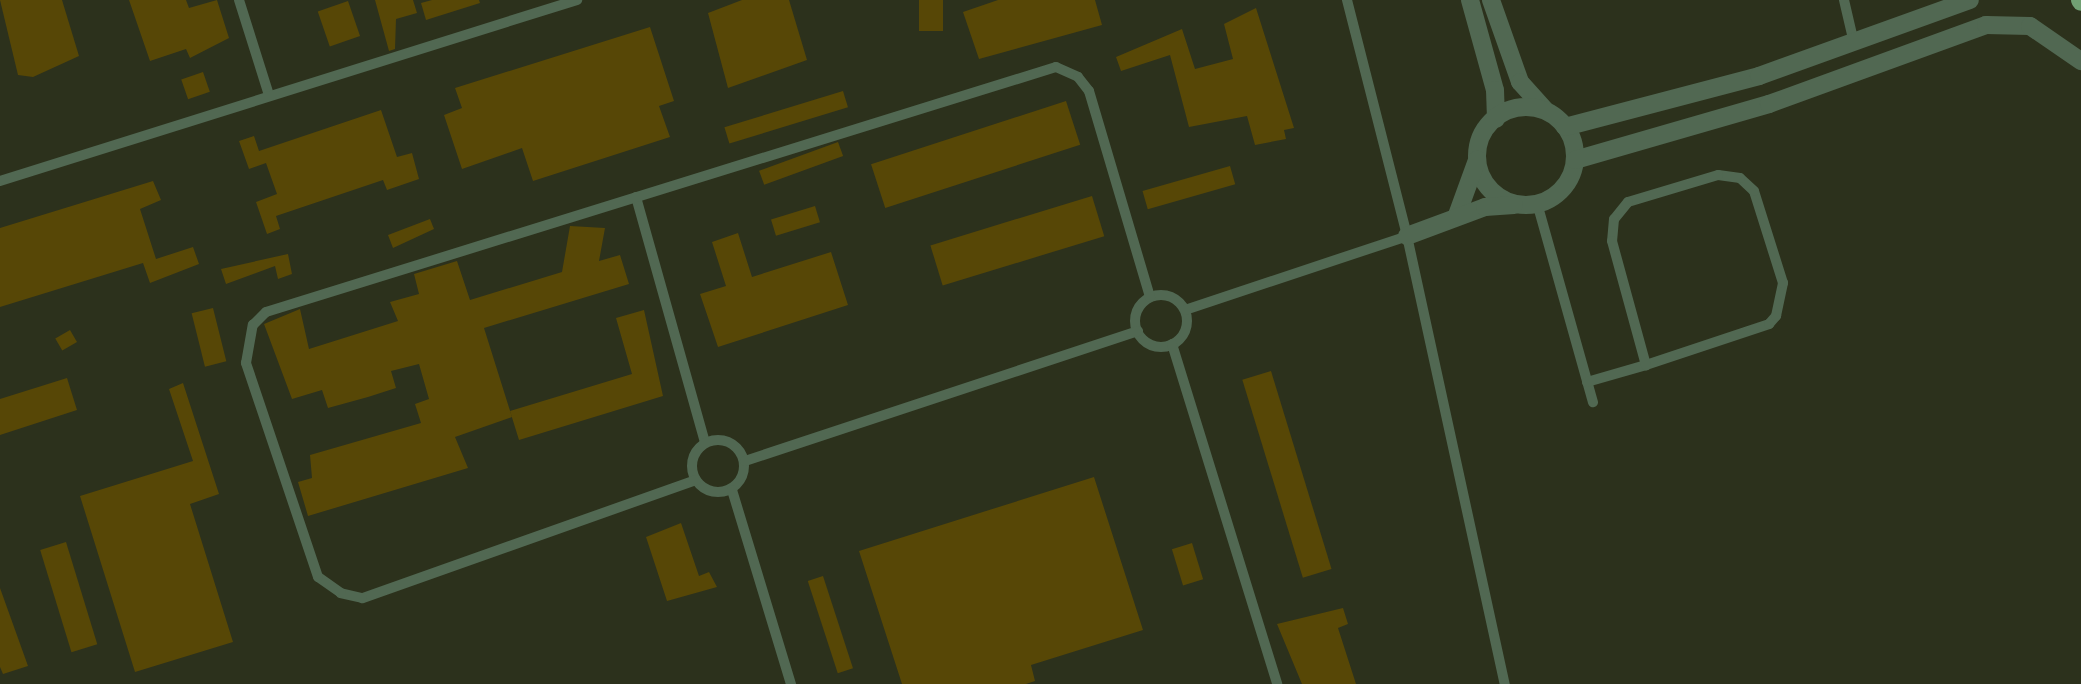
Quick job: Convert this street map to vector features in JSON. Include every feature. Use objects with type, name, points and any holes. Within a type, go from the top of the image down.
[{"type":"street","points":[[1457,215],[1478,156],[1496,119],[1495,90],[1470,0]]},
{"type":"street","points":[[1407,236],[1457,215],[1529,204],[1566,185],[1575,160],[1566,127],[1520,82],[1491,0]]},
{"type":"street","points":[[1566,127],[1759,76],[1970,0]]},
{"type":"street","points":[[1575,160],[1769,104],[1986,25],[2030,26],[2081,61]]},
{"type":"street","points":[[1759,76],[1758,91],[1769,104]]},
{"type":"street","points":[[1496,119],[1519,108],[1551,114]]},
{"type":"street","points":[[1478,156],[1490,188],[1529,204]]},
{"type":"lane","points":[[239,0],[268,95]]},
{"type":"lane","points":[[0,181],[577,0]]},
{"type":"lane","points":[[1347,0],[1407,236],[1505,684]]},
{"type":"lane","points":[[1844,0],[1854,43]]},
{"type":"lane","points":[[696,480],[362,598],[341,593],[318,577],[247,363],[253,325],[266,312],[1056,67],[1088,91],[1150,297]]},
{"type":"lane","points":[[1587,382],[1646,365],[1769,324],[1783,306],[1783,283],[1754,191],[1740,178],[1718,175],[1628,202],[1614,219],[1612,241],[1646,365]]},
{"type":"lane","points":[[636,197],[705,443]]},
{"type":"lane","points":[[1529,204],[1593,402]]},
{"type":"lane","points":[[1185,310],[1407,236]]},
{"type":"lane","points":[[1150,297],[1174,298],[1185,310],[1184,333],[1172,344],[1156,346],[1138,331],[1136,315],[1150,297]]},
{"type":"lane","points":[[745,461],[1138,331]]},
{"type":"lane","points":[[1172,344],[1276,684]]},
{"type":"lane","points":[[722,440],[737,447],[745,461],[743,478],[732,490],[715,493],[696,480],[694,455],[705,443],[722,440]]},
{"type":"lane","points":[[732,490],[791,684]]},
{"type":"building","points":[[0,0],[62,0],[79,56],[33,77],[18,75]]},
{"type":"building","points":[[129,0],[186,0],[189,8],[217,0],[229,38],[190,58],[186,49],[150,61]]},
{"type":"building","points":[[375,0],[413,0],[417,13],[396,19],[395,49],[389,51]]},
{"type":"building","points":[[432,0],[479,0],[480,3],[426,20],[421,3]]},
{"type":"building","points":[[742,0],[789,0],[807,60],[728,88],[708,13]]},
{"type":"building","points":[[919,0],[943,0],[943,31],[919,31]]},
{"type":"building","points":[[998,0],[1095,0],[1102,25],[979,59],[963,12]]},
{"type":"building","points":[[348,1],[360,36],[330,46],[318,11]]},
{"type":"building","points":[[1256,8],[1294,128],[1284,130],[1286,139],[1255,145],[1247,116],[1189,127],[1170,55],[1121,71],[1116,57],[1182,29],[1195,69],[1233,59],[1224,24]]},
{"type":"building","points":[[650,27],[674,101],[659,106],[670,137],[533,181],[522,148],[462,169],[444,115],[462,108],[455,88]]},
{"type":"building","points":[[203,72],[210,92],[188,99],[181,79]]},
{"type":"building","points":[[843,91],[848,107],[729,144],[724,127]]},
{"type":"building","points":[[1066,101],[1080,145],[885,208],[871,164]]},
{"type":"building","points":[[381,110],[397,157],[412,153],[419,179],[387,190],[383,180],[276,216],[280,229],[267,234],[256,202],[277,194],[266,163],[249,169],[239,141],[254,136],[259,151]]},
{"type":"building","points":[[838,142],[843,156],[764,185],[759,171]]},
{"type":"building","points":[[1230,166],[1235,184],[1148,209],[1143,191]]},
{"type":"building","points":[[153,181],[161,200],[140,209],[156,259],[193,247],[199,264],[150,283],[143,263],[0,307],[0,228]]},
{"type":"building","points":[[1092,196],[1104,236],[943,286],[930,245]]},
{"type":"building","points":[[815,206],[820,222],[776,236],[771,219]]},
{"type":"building","points":[[430,219],[434,229],[393,248],[388,235]]},
{"type":"building","points":[[570,226],[605,228],[599,261],[620,255],[629,284],[484,328],[512,417],[455,437],[468,468],[308,516],[298,482],[312,478],[310,455],[421,423],[415,404],[429,399],[419,364],[391,371],[396,388],[368,397],[328,408],[322,390],[292,399],[264,324],[300,309],[309,349],[398,321],[390,302],[419,294],[414,274],[457,261],[470,300],[562,272]]},
{"type":"building","points":[[738,233],[752,277],[831,252],[848,305],[718,347],[700,294],[726,286],[712,242]]},
{"type":"building","points":[[288,254],[292,274],[278,279],[275,266],[226,284],[221,269]]},
{"type":"building","points":[[213,308],[226,361],[205,367],[192,313]]},
{"type":"building","points":[[644,310],[663,396],[519,440],[510,411],[632,374],[616,318]]},
{"type":"building","points":[[70,330],[77,342],[62,351],[55,338]]},
{"type":"building","points":[[1271,371],[1332,569],[1303,578],[1242,380]]},
{"type":"building","points":[[67,378],[77,410],[0,435],[0,399]]},
{"type":"building","points":[[183,383],[219,494],[190,504],[233,642],[135,672],[80,496],[193,461],[169,389]]},
{"type":"building","points":[[1094,477],[1143,630],[1031,665],[1035,681],[1026,684],[902,684],[859,551]]},
{"type":"building","points":[[681,523],[699,576],[709,572],[717,587],[667,601],[646,537]]},
{"type":"building","points":[[66,542],[97,644],[71,652],[40,550]]},
{"type":"building","points":[[1192,543],[1203,579],[1183,585],[1172,549]]},
{"type":"building","points":[[823,576],[853,668],[838,673],[808,581]]},
{"type":"building","points":[[0,588],[28,666],[3,674],[0,667]]},
{"type":"building","points":[[1343,608],[1348,624],[1338,628],[1356,684],[1302,684],[1277,624]]}]
